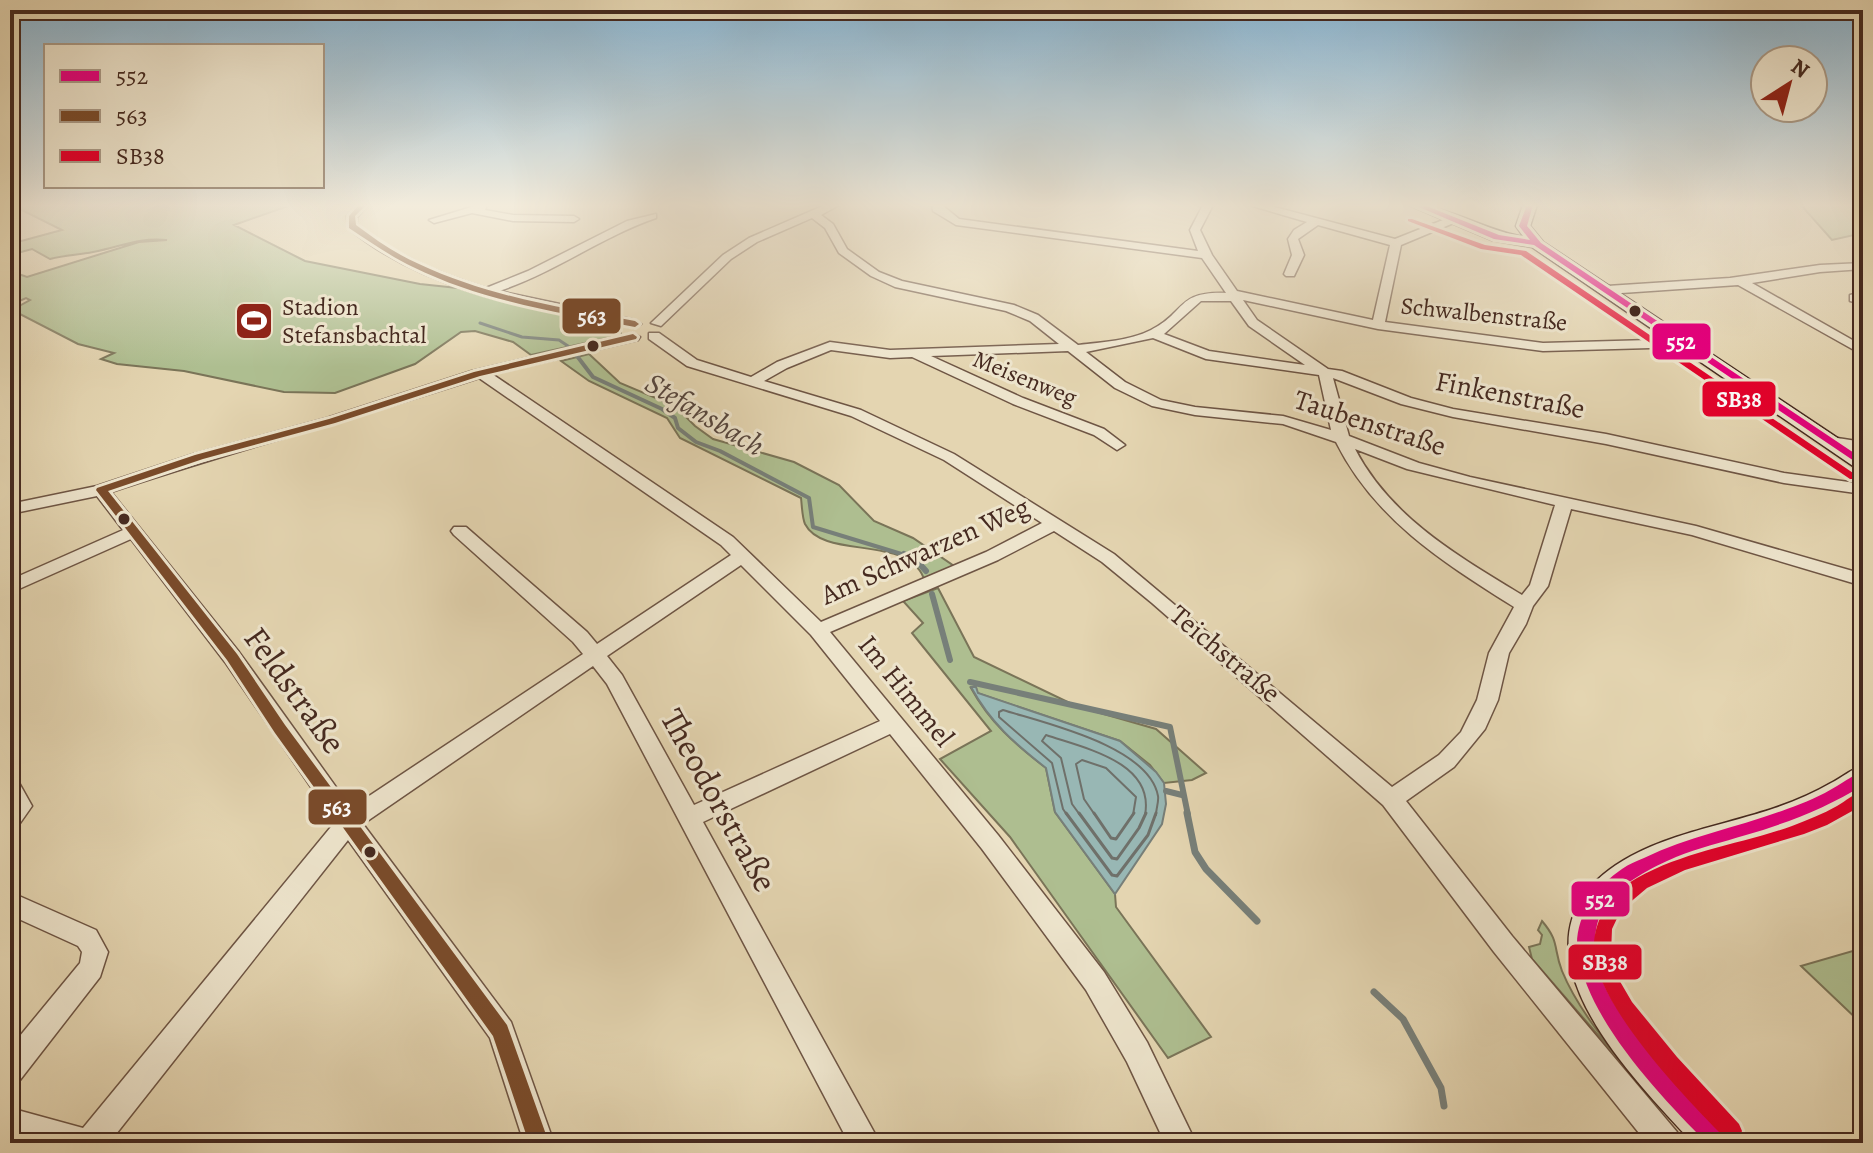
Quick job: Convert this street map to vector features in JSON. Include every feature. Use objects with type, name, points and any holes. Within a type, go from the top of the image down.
[{"type":"main road","points":[[1562,259],[1863,464]]},
{"type":"main road","points":[[1721,1143],[1625,1039],[1605,1009],[1586,965],[1584,929],[1604,893],[1644,863],[1824,801],[1863,777]]},
{"type":"street","points":[[401,259],[489,290],[634,330]]},
{"type":"street","points":[[489,290],[565,259]]},
{"type":"street","points":[[10,509],[101,490],[199,457],[325,423],[481,373],[634,330],[655,329],[725,259]]},
{"type":"street","name":"Taubenstraße","points":[[854,259],[875,274],[899,284],[1010,308],[1034,318],[1120,385],[1157,403],[1195,411],[1283,420],[1440,473],[1747,544],[1863,580]]},
{"type":"street","points":[[1209,259],[1253,323],[1325,373],[1342,440],[1385,504],[1411,532],[1524,605]]},
{"type":"street","points":[[1290,274],[1296,259]]},
{"type":"street","points":[[1378,325],[1393,259]]},
{"type":"street","points":[[1607,290],[1740,281],[1796,274],[1815,268],[1863,266]]},
{"type":"street","points":[[1740,281],[1863,351]]},
{"type":"street","name":"Meisenweg","points":[[752,382],[821,348],[914,354],[1074,348],[1130,342],[1153,334],[1177,318],[1190,302],[1208,297],[1234,296]]},
{"type":"street","name":"Schwalbenstraße","points":[[1234,296],[1378,325],[1543,347],[1686,343]]},
{"type":"street","name":"Teichstraße","points":[[655,329],[692,363],[856,413],[949,457],[1108,558],[1159,599],[1391,799],[1503,944],[1666,1143]]},
{"type":"street","name":"Finkenstraße","points":[[1153,334],[1206,355],[1337,374],[1406,401],[1453,413],[1606,439],[1784,478],[1863,489]]},
{"type":"street","name":"Meisenweg","points":[[914,354],[1018,401],[1099,432],[1117,445]]},
{"type":"street","name":"Im Himmel","points":[[481,373],[743,555],[818,630],[1000,854],[1095,981],[1137,1052],[1181,1143]]},
{"type":"street","points":[[1831,442],[1863,447]]},
{"type":"street","name":"Feldstraße","points":[[101,490],[232,657],[280,729],[501,1031],[539,1143]]},
{"type":"street","points":[[1391,799],[1452,759],[1472,734],[1495,679],[1497,658],[1507,637],[1522,619],[1524,605],[1539,586],[1565,501]]},
{"type":"street","name":"Am Schwarzen Weg","points":[[818,630],[992,556],[1054,524]]},
{"type":"street","name":"Theodorstraße","points":[[460,531],[597,655],[615,680],[865,1143]]},
{"type":"street","points":[[10,587],[133,532]]},
{"type":"street","points":[[10,1123],[87,1143],[349,821],[743,555]]},
{"type":"street","points":[[689,818],[894,723]]},
{"type":"street","points":[[10,787],[21,806],[10,819]]},
{"type":"street","points":[[10,903],[87,938],[94,946],[96,956],[91,969],[10,1070]]},
{"type":"green space","name":"Stadion Stefansbachtal","points":[[85,259],[301,259],[420,284],[467,289],[621,324],[621,335],[531,355],[513,342],[475,331],[461,332],[415,364],[335,393],[284,392],[184,371],[117,364],[101,359],[114,353],[78,344],[12,310],[30,300],[26,298],[15,303],[10,295],[10,271],[27,277]]},
{"type":"green space","points":[[589,354],[620,383],[675,406],[713,439],[794,462],[839,485],[874,521],[913,538],[954,566],[925,582],[917,567],[903,557],[830,542],[815,535],[805,524],[801,498],[680,438],[667,418],[589,381],[561,361]]},
{"type":"green space","points":[[938,588],[974,657],[1076,706],[1156,729],[1206,773],[1192,780],[1164,783],[1150,765],[1120,741],[977,693],[976,688],[971,688],[986,712],[1004,732],[1046,768],[1055,812],[1115,894],[1116,907],[1211,1037],[1168,1058],[1010,837],[940,759],[991,731],[912,633],[923,623],[903,601]]},
{"type":"green space","points":[[1542,921],[1554,940],[1559,963],[1574,996],[1624,1065],[1532,959],[1529,947],[1540,944],[1542,935],[1538,930]]},
{"type":"green space","points":[[1863,948],[1863,1025],[1801,966]]},
{"type":"water","points":[[971,687],[976,687],[978,693],[1120,741],[1156,772],[1164,783],[1166,804],[1162,824],[1115,894],[1055,812],[1046,768],[1004,732]]},
{"type":"waterway","points":[[10,275],[15,278]]},
{"type":"waterway","name":"Stefansbach","points":[[480,323],[522,337],[559,340],[568,346]]},
{"type":"waterway","name":"Stefansbach","points":[[577,356],[593,377],[662,409],[675,418],[678,428],[696,442],[720,451],[809,498],[813,527],[907,556]]},
{"type":"waterway","name":"Stefansbach","points":[[907,556],[926,571]]},
{"type":"waterway","name":"Stefansbach","points":[[932,594],[950,660]]},
{"type":"waterway","name":"Stefansbach","points":[[970,682],[1170,727],[1188,815]]},
{"type":"waterway","points":[[1166,791],[1182,795]]},
{"type":"waterway","name":"Stefansbach","points":[[1187,813],[1195,852],[1206,869],[1257,921]]},
{"type":"waterway","name":"Stefansbach","points":[[1374,992],[1403,1019],[1441,1088],[1444,1106]]},
{"type":"transit line","name":"563","points":[[403,259],[486,292],[635,324]]},
{"type":"transit line","name":"SB38","points":[[1532,259],[1854,477]]},
{"type":"transit line","name":"552","points":[[1558,259],[1863,464]]},
{"type":"transit line","name":"563","points":[[101,490],[199,457],[332,421],[477,374],[633,337]]},
{"type":"transit line","name":"563","points":[[101,490],[232,657],[280,729],[501,1031],[539,1143]]},
{"type":"transit line","name":"552","points":[[1721,1143],[1659,1076],[1611,1014],[1594,983],[1586,953],[1588,924],[1601,897],[1629,873],[1672,852],[1795,813],[1863,777]]},
{"type":"transit line","name":"SB38","points":[[1732,1131],[1670,1064],[1626,1008],[1610,980],[1602,954],[1603,928],[1616,905],[1641,883],[1681,865],[1798,830],[1843,810],[1863,797]]},
{"type":"place","name":"Stadion Stefansbachtal","points":[[254,321]]}]
